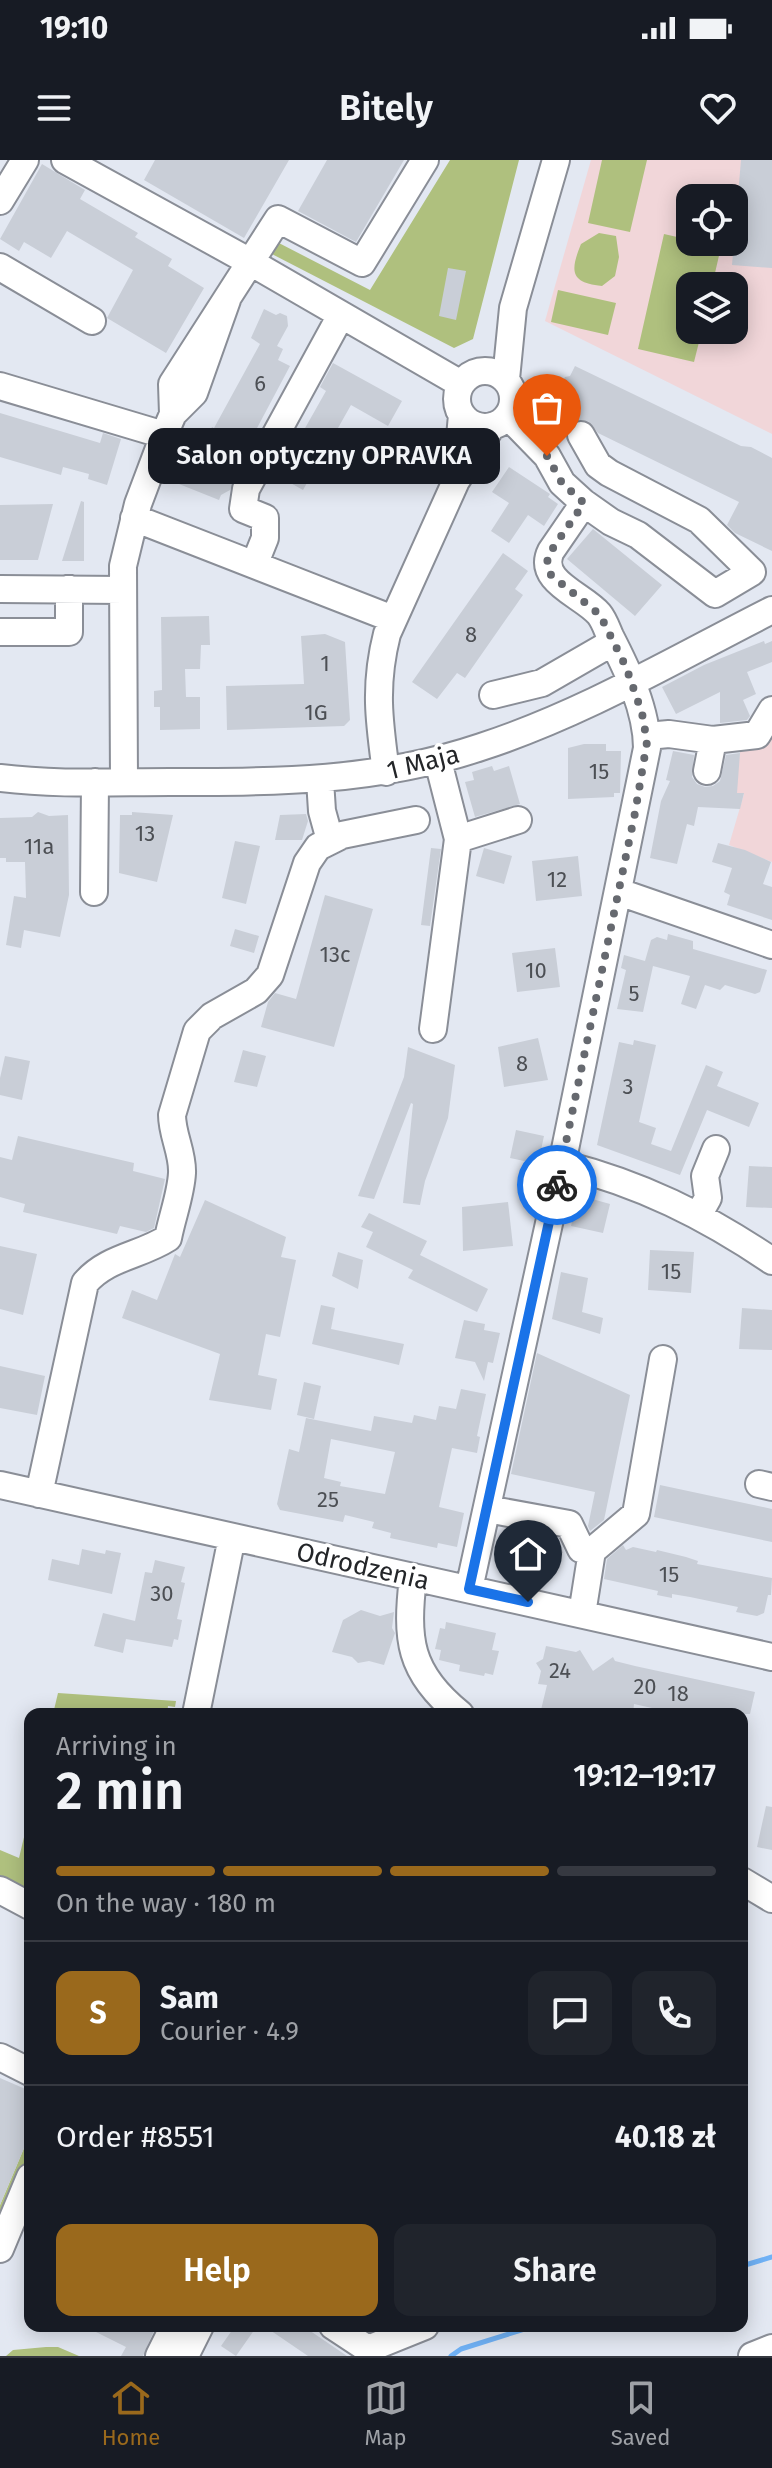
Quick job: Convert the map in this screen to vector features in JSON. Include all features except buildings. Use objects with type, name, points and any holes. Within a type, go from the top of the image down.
[{"type":"street","points":[[0,201],[25,160]]},
{"type":"street","points":[[65,160],[341,315],[470,378],[489,371],[506,379]]},
{"type":"street","points":[[124,782],[124,560],[136,511],[169,424],[194,393],[227,300],[278,219],[362,263],[425,160]]},
{"type":"street","points":[[386,772],[377,706],[382,658],[393,619],[456,481],[513,401],[513,393],[506,379],[513,308],[556,160]]},
{"type":"street","points":[[0,267],[92,321]]},
{"type":"street","points":[[456,481],[462,415],[457,399],[513,308]]},
{"type":"street","points":[[255,563],[266,530],[265,518],[243,509],[246,489],[341,315]]},
{"type":"street","points":[[0,386],[169,424]]},
{"type":"street","points":[[462,415],[475,425],[500,421],[547,456],[562,483],[584,503],[611,522],[638,535],[715,594],[752,572],[699,520],[598,465],[581,435]]},
{"type":"street","points":[[638,535],[655,497]]},
{"type":"street","points":[[469,1589],[646,761],[647,736],[630,682],[599,614],[558,581],[547,567],[551,551],[584,503]]},
{"type":"street","points":[[136,511],[393,619]]},
{"type":"street","points":[[0,589],[123,590]]},
{"type":"street","points":[[0,632],[69,632],[69,589]]},
{"type":"street","name":"1 Maja","points":[[0,778],[43,783],[320,780],[386,772],[438,761],[531,729],[772,610]]},
{"type":"street","points":[[493,695],[542,683],[613,642]]},
{"type":"street","points":[[647,736],[669,734],[713,740],[757,735],[772,710]]},
{"type":"street","points":[[707,771],[713,740]]},
{"type":"street","points":[[433,1029],[458,839],[438,761]]},
{"type":"street","points":[[320,780],[322,811],[330,840]]},
{"type":"street","points":[[94,892],[95,782]]},
{"type":"street","name":"1 Maja","points":[[0,791],[43,783]]},
{"type":"street","points":[[39,1494],[85,1283],[97,1269],[156,1246],[168,1238],[182,1175],[172,1115],[197,1031],[212,1016],[256,991],[270,975],[307,863],[318,847],[342,835],[416,820]]},
{"type":"street","points":[[458,839],[518,820]]},
{"type":"street","points":[[619,892],[772,945]]},
{"type":"street","points":[[699,1214],[708,1198],[705,1176],[716,1149]]},
{"type":"street","points":[[562,1164],[629,1183],[699,1214],[772,1261]]},
{"type":"street","points":[[582,1614],[592,1551],[636,1514],[663,1359]]},
{"type":"street","name":"Odrodzenia","points":[[0,1485],[772,1657]]},
{"type":"street","points":[[487,1509],[569,1524],[581,1549],[592,1551]]},
{"type":"street","points":[[197,1708],[232,1537]]},
{"type":"street","points":[[413,1577],[408,1621],[414,1653],[431,1685],[454,1708]]},
{"type":"street","points":[[748,1885],[772,1899]]},
{"type":"street","points":[[0,1890],[24,1903]]},
{"type":"street","points":[[0,2057],[24,2069]]},
{"type":"street","points":[[3,2235],[24,2190]]},
{"type":"street","points":[[159,2356],[171,2332]]},
{"type":"street","points":[[185,2356],[197,2332]]},
{"type":"street","points":[[342,2332],[368,2349],[410,2332]]},
{"type":"street","points":[[752,2356],[772,2348]]},
{"type":"shaded area","points":[[591,160],[772,160],[772,434],[545,321]]},
{"type":"shaded area","points":[[772,695],[772,862],[729,845],[744,794],[733,793],[742,741]]},
{"type":"green space","points":[[450,160],[519,160],[473,339],[454,348],[268,252],[275,241],[370,290]]},
{"type":"green space","points":[[602,160],[647,160],[630,232],[588,223]]},
{"type":"green space","points":[[599,233],[616,236],[619,257],[615,276],[602,286],[578,279],[574,268],[581,244]]},
{"type":"green space","points":[[664,234],[676,237],[676,256],[719,256],[715,272],[676,272],[676,344],[698,344],[694,362],[638,349]]},
{"type":"green space","points":[[558,290],[616,303],[608,335],[551,322]]},
{"type":"green space","points":[[58,1693],[176,1701],[175,1707],[168,1708],[54,1708]]},
{"type":"green space","points":[[24,1837],[24,1887],[0,1875],[0,1850],[19,1858]]},
{"type":"green space","points":[[24,2148],[24,2177],[0,2237],[0,2205]]},
{"type":"green space","points":[[58,2347],[79,2356],[6,2356],[13,2350]]},
{"type":"waterway","points":[[748,2264],[772,2257]]},
{"type":"waterway","points":[[451,2356],[461,2349],[515,2332]]},
{"type":"way so far","points":[[547,456],[562,483],[584,503],[551,551],[547,567],[551,575],[599,614],[626,667],[642,713],[647,742],[646,761],[557,1185]]},
{"type":"place","name":"Salon optyczny OPRAVKA","points":[[547,456]]},
{"type":"route","points":[[528,1602],[469,1589],[557,1185]]}]
